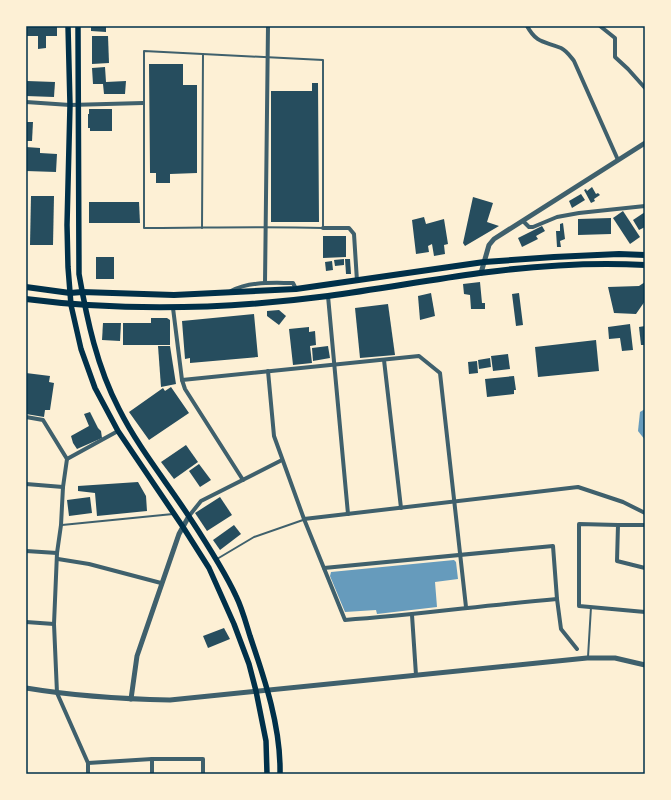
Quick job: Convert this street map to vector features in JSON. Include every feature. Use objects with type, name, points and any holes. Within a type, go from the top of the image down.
[{"type":"main road","points":[[68,26],[70,105],[67,225],[68,267],[71,305],[81,349],[96,388],[118,431],[209,568],[234,624],[249,664],[256,691],[266,741],[267,774]]},
{"type":"main road","points":[[78,26],[79,274],[84,304],[105,380],[119,410],[132,433],[189,516],[216,559],[236,597],[268,689],[277,735],[280,774]]},
{"type":"main road","points":[[26,287],[70,293],[82,292],[174,295],[296,289],[484,262],[554,256],[619,254],[645,255]]},
{"type":"main road","points":[[26,299],[71,305],[84,304],[173,308],[328,296],[481,273],[553,266],[619,264],[645,265]]},
{"type":"street","points":[[265,283],[268,26]]},
{"type":"street","points":[[527,26],[538,40],[561,48],[568,53],[574,61],[618,160]]},
{"type":"street","points":[[600,26],[614,38],[615,57],[645,88]]},
{"type":"street","points":[[26,102],[70,105],[143,103]]},
{"type":"street","points":[[481,273],[491,242],[645,143]]},
{"type":"street","points":[[523,221],[533,227],[557,217],[579,213],[645,206]]},
{"type":"street","points":[[323,228],[349,228],[354,234],[357,281]]},
{"type":"street","points":[[229,292],[239,287],[265,283],[293,282],[296,289]]},
{"type":"street","points":[[328,296],[348,514]]},
{"type":"street","points":[[173,308],[182,380],[185,389],[243,480]]},
{"type":"street","points":[[182,380],[419,356],[440,373],[466,607]]},
{"type":"street","points":[[384,360],[401,508]]},
{"type":"street","points":[[268,371],[274,436],[304,519],[345,620],[412,615],[466,607],[557,598]]},
{"type":"street","points":[[26,418],[43,420],[67,459],[57,553],[58,559],[54,624],[57,693],[88,763],[88,774]]},
{"type":"street","points":[[67,459],[118,431]]},
{"type":"street","points":[[130,699],[137,656],[179,534],[189,516],[201,501],[282,460]]},
{"type":"street","points":[[26,484],[63,487]]},
{"type":"street","points":[[304,519],[578,486],[623,502],[645,513]]},
{"type":"street","points":[[645,525],[579,524],[579,606],[645,612]]},
{"type":"street","points":[[618,525],[618,561],[645,568]]},
{"type":"street","points":[[324,568],[553,546],[561,629],[577,649]]},
{"type":"street","points":[[26,551],[57,553]]},
{"type":"street","points":[[58,559],[89,564],[162,583]]},
{"type":"street","points":[[412,615],[416,675]]},
{"type":"street","points":[[26,622],[54,624]]},
{"type":"street","points":[[26,688],[57,693],[130,699],[170,700],[587,658],[615,658],[645,665]]},
{"type":"street","points":[[88,763],[152,759],[203,759],[203,774]]},
{"type":"street","points":[[152,759],[152,774]]},
{"type":"lane","points":[[144,51],[203,54],[323,60],[323,228],[265,226],[144,228],[144,51]]},
{"type":"lane","points":[[202,228],[203,54]]},
{"type":"lane","points":[[61,525],[174,514]]},
{"type":"lane","points":[[216,559],[254,537],[304,519]]},
{"type":"lane","points":[[587,658],[591,606]]},
{"type":"water","points":[[645,409],[645,440],[638,431],[640,412]]},
{"type":"water","points":[[454,560],[456,562],[458,579],[435,582],[437,607],[377,614],[376,610],[345,612],[330,576],[331,572]]},
{"type":"building","points":[[26,26],[57,26],[57,36],[46,36],[46,48],[38,49],[38,36],[26,36]]},
{"type":"building","points":[[91,26],[106,26],[106,32],[91,31]]},
{"type":"building","points":[[92,36],[108,36],[109,63],[92,64]]},
{"type":"building","points":[[149,64],[183,64],[183,85],[197,85],[197,173],[170,174],[170,183],[156,183],[156,173],[150,173]]},
{"type":"building","points":[[105,67],[106,82],[126,81],[125,94],[104,94],[103,84],[93,84],[92,68]]},
{"type":"building","points":[[27,81],[55,82],[54,97],[26,96]]},
{"type":"building","points":[[312,83],[318,83],[319,222],[271,222],[271,91],[312,91]]},
{"type":"building","points":[[89,109],[112,109],[112,131],[90,131],[90,128],[88,128]]},
{"type":"building","points":[[26,122],[33,122],[32,141],[26,141]]},
{"type":"building","points":[[26,147],[40,148],[40,153],[57,154],[56,172],[26,171]]},
{"type":"building","points":[[592,187],[596,194],[598,193],[600,195],[591,203],[584,190],[586,189],[587,191]]},
{"type":"building","points":[[581,194],[585,200],[572,208],[569,201]]},
{"type":"building","points":[[31,196],[54,196],[53,245],[30,245]]},
{"type":"building","points":[[473,197],[493,203],[487,222],[499,226],[465,246],[463,243]]},
{"type":"building","points":[[89,202],[139,202],[140,223],[89,223]]},
{"type":"building","points":[[623,211],[640,237],[630,244],[613,218]]},
{"type":"building","points":[[645,212],[645,227],[639,230],[633,220]]},
{"type":"building","points":[[424,217],[426,224],[444,219],[448,244],[444,245],[445,254],[434,256],[432,244],[428,246],[429,252],[416,254],[412,220]]},
{"type":"building","points":[[611,218],[611,234],[578,235],[578,219]]},
{"type":"building","points":[[563,223],[565,239],[560,241],[561,247],[557,247],[556,231],[560,231],[560,224]]},
{"type":"building","points":[[542,226],[545,231],[536,236],[538,239],[522,247],[518,238]]},
{"type":"building","points":[[323,236],[346,236],[346,257],[323,258]]},
{"type":"building","points":[[96,257],[114,257],[114,279],[96,279]]},
{"type":"building","points":[[344,259],[344,265],[335,266],[334,260]]},
{"type":"building","points":[[345,259],[350,259],[351,274],[346,274]]},
{"type":"building","points":[[332,261],[333,270],[326,271],[325,262]]},
{"type":"building","points":[[480,282],[482,303],[485,303],[485,309],[471,309],[470,295],[464,294],[463,284]]},
{"type":"building","points":[[645,282],[645,301],[636,314],[614,313],[608,287],[639,286]]},
{"type":"building","points":[[431,293],[435,316],[420,320],[418,296]]},
{"type":"building","points":[[519,293],[523,325],[516,326],[512,294]]},
{"type":"building","points":[[388,304],[395,355],[360,358],[355,308]]},
{"type":"building","points":[[279,310],[286,316],[279,325],[267,316],[267,311]]},
{"type":"building","points":[[254,314],[258,357],[190,363],[190,358],[185,359],[182,321]]},
{"type":"building","points":[[151,318],[167,318],[170,320],[170,345],[123,345],[123,323],[151,323]]},
{"type":"building","points":[[103,323],[121,323],[120,341],[102,340]]},
{"type":"building","points":[[630,324],[633,350],[622,351],[620,338],[609,339],[608,327]]},
{"type":"building","points":[[645,326],[645,345],[641,345],[639,327]]},
{"type":"building","points":[[309,327],[309,332],[315,331],[316,345],[310,346],[312,363],[293,365],[289,329]]},
{"type":"building","points":[[596,340],[599,371],[538,377],[535,347]]},
{"type":"building","points":[[158,346],[170,346],[176,384],[161,387]]},
{"type":"building","points":[[328,346],[330,358],[313,361],[312,348]]},
{"type":"building","points":[[508,354],[510,369],[493,371],[491,356]]},
{"type":"building","points":[[490,358],[491,367],[479,369],[478,360]]},
{"type":"building","points":[[477,361],[478,373],[469,374],[468,362]]},
{"type":"building","points":[[26,373],[50,376],[49,382],[54,383],[50,410],[45,410],[44,417],[26,414]]},
{"type":"building","points":[[514,376],[516,390],[514,390],[514,394],[487,397],[485,379]]},
{"type":"building","points":[[171,387],[189,413],[149,440],[129,412],[163,388],[165,391]]},
{"type":"building","points":[[90,412],[101,431],[102,438],[77,449],[71,436],[89,426],[84,414]]},
{"type":"building","points":[[186,445],[198,462],[174,479],[161,462]]},
{"type":"building","points":[[199,464],[211,480],[200,487],[189,471]]},
{"type":"building","points":[[138,482],[146,496],[147,511],[97,516],[95,493],[78,491],[78,486]]},
{"type":"building","points":[[90,497],[92,513],[69,516],[67,500]]},
{"type":"building","points":[[220,497],[232,515],[207,531],[195,513]]},
{"type":"building","points":[[234,525],[241,534],[220,550],[213,540]]},
{"type":"building","points":[[224,628],[230,639],[208,648],[203,636]]}]
